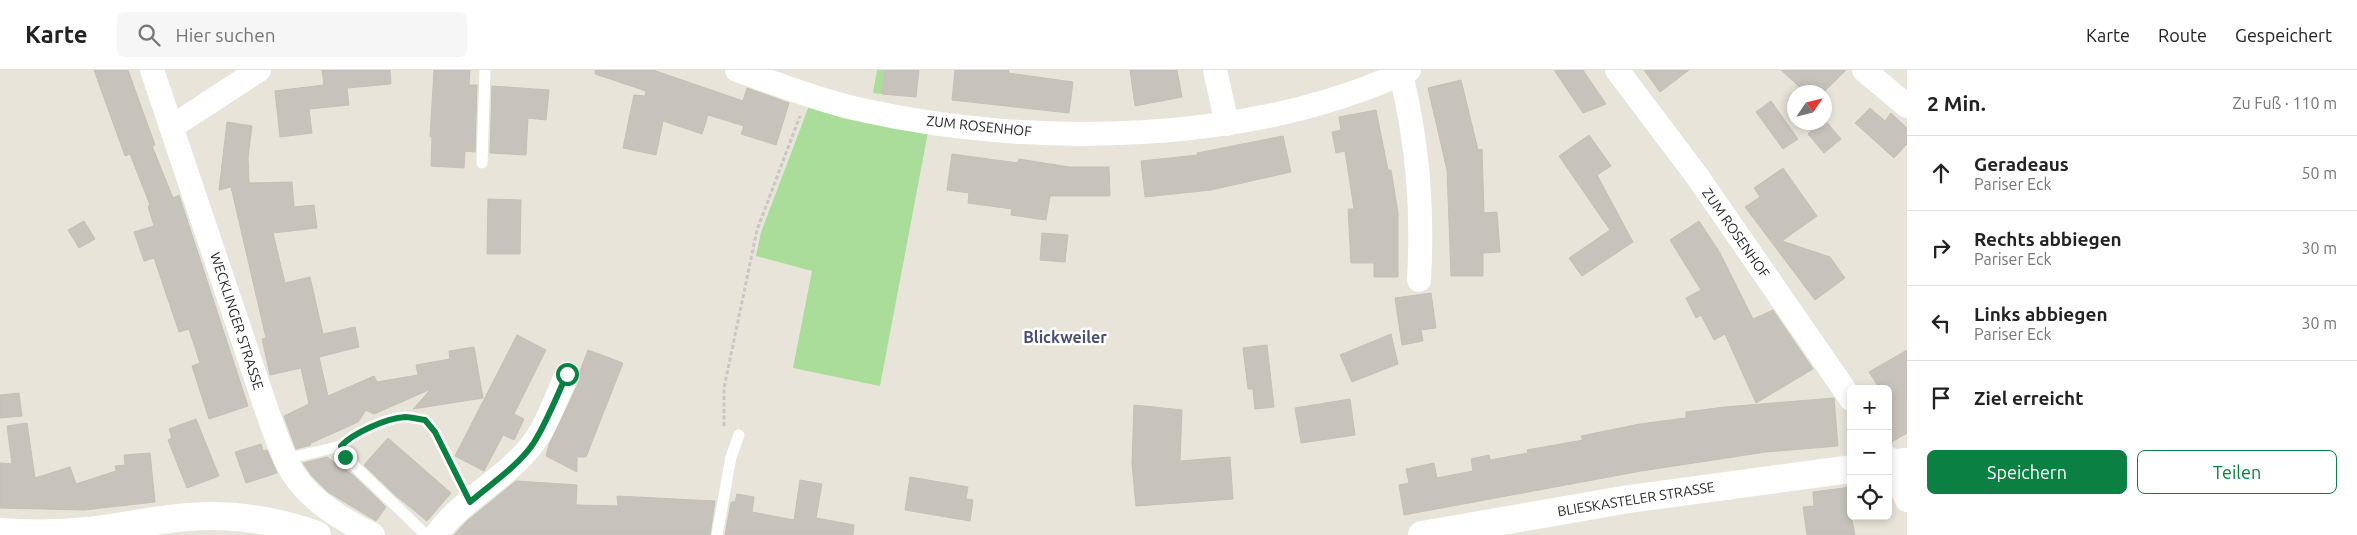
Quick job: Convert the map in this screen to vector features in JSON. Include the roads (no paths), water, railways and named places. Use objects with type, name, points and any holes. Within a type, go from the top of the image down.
[{"type":"street","name":"WECKLINGER STRASSE","points":[[152,70],[173,126],[267,411],[286,459],[305,488],[323,505],[353,525],[373,535]]},
{"type":"street","points":[[173,126],[259,70]]},
{"type":"street","name":"ZUM ROSENHOF","points":[[737,70],[866,111],[980,128],[1060,133],[1122,134],[1228,124],[1291,111],[1342,96],[1405,72],[1419,172],[1422,230],[1419,280]]},
{"type":"street","points":[[1215,70],[1228,124]]},
{"type":"street","name":"ZUM ROSENHOF","points":[[1617,70],[1697,176],[1847,393]]},
{"type":"street","points":[[1864,70],[1907,106]]},
{"type":"street","points":[[436,535],[452,516],[504,474],[532,446],[567,374]]},
{"type":"street","points":[[1894,462],[1907,500]]},
{"type":"street","name":"BLIESKASTELER STRASSE","points":[[1422,535],[1629,499],[1847,470]]},
{"type":"street","points":[[0,532],[52,534],[179,517],[213,516],[257,519],[290,526],[317,535]]},
{"type":"lane","points":[[482,163],[485,70]]},
{"type":"lane","points":[[286,459],[341,446],[348,439],[367,428],[404,417],[425,420],[435,432],[470,502]]},
{"type":"lane","points":[[717,535],[731,457],[739,435]]},
{"type":"lane","points":[[341,446],[345,457],[352,465],[426,535]]},
{"type":"district","name":"Blickweiler","points":[[1065,337]]}]
